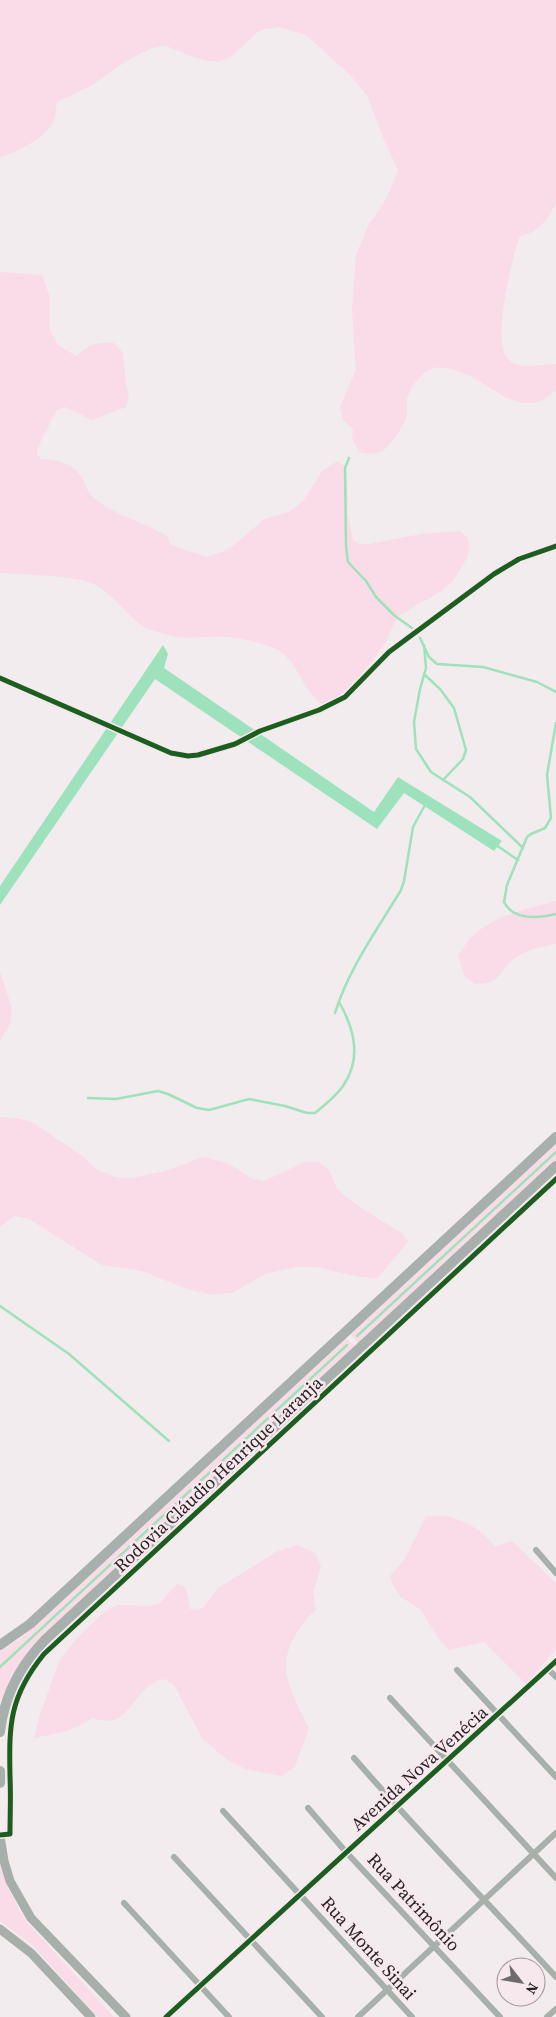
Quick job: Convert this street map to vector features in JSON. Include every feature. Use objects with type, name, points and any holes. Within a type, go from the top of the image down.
[{"type":"main road","name":"Rodovia Cláudio Henrique Laranja","points":[[0,1645],[30,1624],[556,1137]]},
{"type":"main road","name":"Rodovia Cláudio Henrique Laranja","points":[[0,1732],[12,1686],[23,1666],[41,1644],[556,1166]]},
{"type":"main road","points":[[0,1771],[0,1783]]},
{"type":"main road","points":[[0,1836],[4,1861],[10,1881],[31,1918],[126,2017]]},
{"type":"main road","points":[[0,1929],[31,1953],[91,2017]]},
{"type":"street","points":[[0,678],[171,753],[188,756],[235,744],[260,731],[319,710],[352,692],[389,652],[494,574],[519,560],[556,546]]},
{"type":"street","points":[[536,1550],[556,1573]]},
{"type":"street","name":"Avenida Nova Venécia","points":[[166,2017],[556,1661]]},
{"type":"street","points":[[548,1669],[556,1677]]},
{"type":"street","points":[[457,1670],[556,1777]]},
{"type":"street","points":[[390,1698],[556,1878]]},
{"type":"street","points":[[354,1758],[396,1807],[485,1899],[556,1977]]},
{"type":"street","name":"Rua Patrimônio","points":[[308,1808],[346,1852],[500,2017]]},
{"type":"street","name":"Rua Monte Sinai","points":[[222,1812],[412,2017]]},
{"type":"street","points":[[358,2017],[556,1833]]},
{"type":"street","points":[[174,1857],[322,2017]]},
{"type":"street","points":[[124,1903],[229,2017]]},
{"type":"street","points":[[547,2017],[556,2009]]},
{"type":"shaded area","points":[[0,0],[556,0],[556,204],[546,220],[537,229],[520,236],[508,280],[502,319],[502,336],[503,350],[508,359],[513,363],[525,366],[556,364],[556,390],[542,400],[528,403],[515,401],[460,372],[446,368],[434,368],[421,376],[411,388],[407,398],[406,418],[401,429],[389,445],[376,453],[360,452],[352,439],[353,429],[343,420],[340,407],[356,370],[352,310],[356,255],[367,228],[386,199],[398,170],[367,96],[350,75],[306,35],[279,27],[260,30],[232,56],[219,62],[202,60],[166,46],[152,48],[128,60],[89,87],[57,102],[54,120],[44,134],[30,144],[0,158]]},
{"type":"shaded area","points":[[0,272],[42,275],[50,298],[50,330],[58,345],[76,356],[93,345],[114,343],[123,353],[129,397],[126,407],[92,420],[65,407],[56,411],[37,449],[37,454],[41,459],[66,463],[76,470],[90,494],[101,504],[167,536],[170,545],[207,557],[224,551],[237,543],[264,519],[289,512],[303,501],[322,471],[338,461],[344,465],[347,474],[348,515],[353,540],[360,544],[369,544],[421,534],[460,531],[467,537],[470,545],[468,556],[453,581],[441,591],[400,615],[385,644],[357,680],[332,702],[323,705],[310,693],[285,655],[271,647],[236,638],[184,638],[154,631],[146,628],[130,616],[108,594],[91,583],[60,577],[0,573]]},
{"type":"shaded area","points":[[163,645],[168,654],[164,668],[374,812],[398,777],[502,841],[494,851],[404,793],[377,829],[155,679],[0,905],[0,886]]},
{"type":"shaded area","points":[[556,901],[556,944],[519,955],[490,982],[475,984],[465,977],[458,956],[471,937],[480,929],[500,918]]},
{"type":"shaded area","points":[[0,971],[12,1009],[10,1024],[0,1041]]},
{"type":"shaded area","points":[[0,1117],[32,1122],[81,1155],[98,1170],[115,1177],[132,1178],[165,1171],[203,1157],[227,1163],[253,1179],[264,1181],[305,1162],[319,1162],[329,1170],[337,1189],[355,1204],[403,1234],[408,1242],[377,1279],[317,1267],[296,1267],[265,1274],[232,1293],[213,1295],[187,1289],[142,1271],[102,1265],[29,1219],[14,1216],[0,1227]]},
{"type":"shaded area","points":[[556,1143],[556,1160],[358,1343],[350,1334]]},
{"type":"shaded area","points":[[346,1338],[355,1347],[33,1645],[11,1677],[0,1703],[0,1651],[17,1641],[34,1627]]},
{"type":"shaded area","points":[[426,1516],[447,1516],[463,1521],[481,1532],[495,1547],[512,1541],[556,1583],[556,1649],[526,1684],[484,1642],[449,1650],[438,1638],[421,1610],[401,1597],[393,1585],[390,1576],[405,1559]]},
{"type":"shaded area","points":[[298,1545],[315,1553],[321,1566],[313,1593],[316,1610],[299,1628],[288,1651],[286,1673],[298,1707],[309,1728],[295,1767],[282,1776],[245,1769],[228,1760],[203,1740],[174,1685],[164,1679],[148,1687],[116,1719],[108,1721],[92,1718],[72,1729],[34,1738],[41,1711],[60,1659],[77,1638],[105,1611],[118,1605],[147,1606],[159,1604],[177,1584],[186,1588],[190,1609],[197,1610],[204,1607],[218,1588],[278,1551]]},
{"type":"shaded area","points":[[0,1859],[8,1888],[25,1920],[114,2017],[98,2017],[32,1945],[0,1921]]},
{"type":"waterway","points":[[349,458],[345,468],[348,562],[366,581],[376,597],[395,616],[412,628]]},
{"type":"waterway","points":[[420,638],[429,657],[437,664],[483,667],[537,682],[556,692]]},
{"type":"waterway","points":[[424,645],[426,668],[414,722],[416,749],[431,772],[470,797],[523,848]]},
{"type":"waterway","points":[[424,674],[440,689],[454,708],[466,750],[463,759],[443,780]]},
{"type":"waterway","points":[[556,723],[547,775],[551,818],[545,828],[527,837],[507,885],[504,902],[514,912],[527,917],[556,914]]},
{"type":"waterway","points":[[335,1013],[356,965],[401,890],[413,827],[425,805]]},
{"type":"waterway","points":[[496,845],[518,860]]},
{"type":"waterway","points":[[88,1098],[116,1099],[158,1091],[197,1108],[209,1110],[249,1099],[285,1106],[307,1113],[315,1113],[340,1090],[349,1076],[352,1065],[354,1054],[352,1033],[339,1002]]},
{"type":"waterway","points":[[357,1336],[556,1152]]},
{"type":"waterway","points":[[0,1306],[69,1354],[169,1441]]},
{"type":"waterway","points":[[0,1667],[347,1345]]},
{"type":"cycle path","points":[[0,678],[171,753],[188,756],[198,755],[235,744],[260,731],[319,710],[345,697],[389,652],[494,574],[519,559],[556,546]]},
{"type":"cycle path","points":[[0,1835],[10,1834],[10,1741],[14,1712],[24,1684],[32,1669],[44,1654],[556,1179]]},
{"type":"cycle path","points":[[166,2017],[556,1661]]}]
